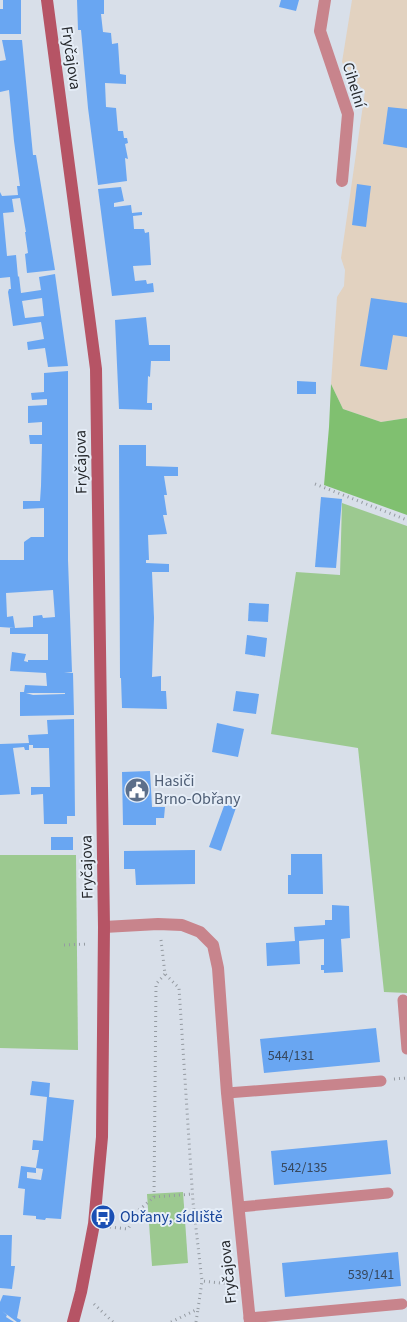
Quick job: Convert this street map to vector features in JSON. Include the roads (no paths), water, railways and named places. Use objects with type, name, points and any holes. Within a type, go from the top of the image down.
[{"type":"main road","name":"Fryčajova","points":[[47,0],[96,369],[104,927],[102,1136],[94,1224],[81,1292],[73,1322]]},
{"type":"street","name":"Cihelní","points":[[325,0],[320,31],[348,114],[342,181]]},
{"type":"street","name":"Fryčajova","points":[[104,927],[158,924],[182,925],[200,932],[213,945],[218,968],[227,1094],[250,1320]]},
{"type":"lane","points":[[403,1000],[407,1049]]},
{"type":"lane","points":[[227,1094],[381,1081]]},
{"type":"lane","points":[[238,1206],[388,1193]]},
{"type":"lane","points":[[250,1320],[402,1304]]},
{"type":"place","name":"Hasiči Brno-Obřany","points":[[137,790]]},
{"type":"place","name":"Obřany, sídliště","points":[[103,1217]]}]
